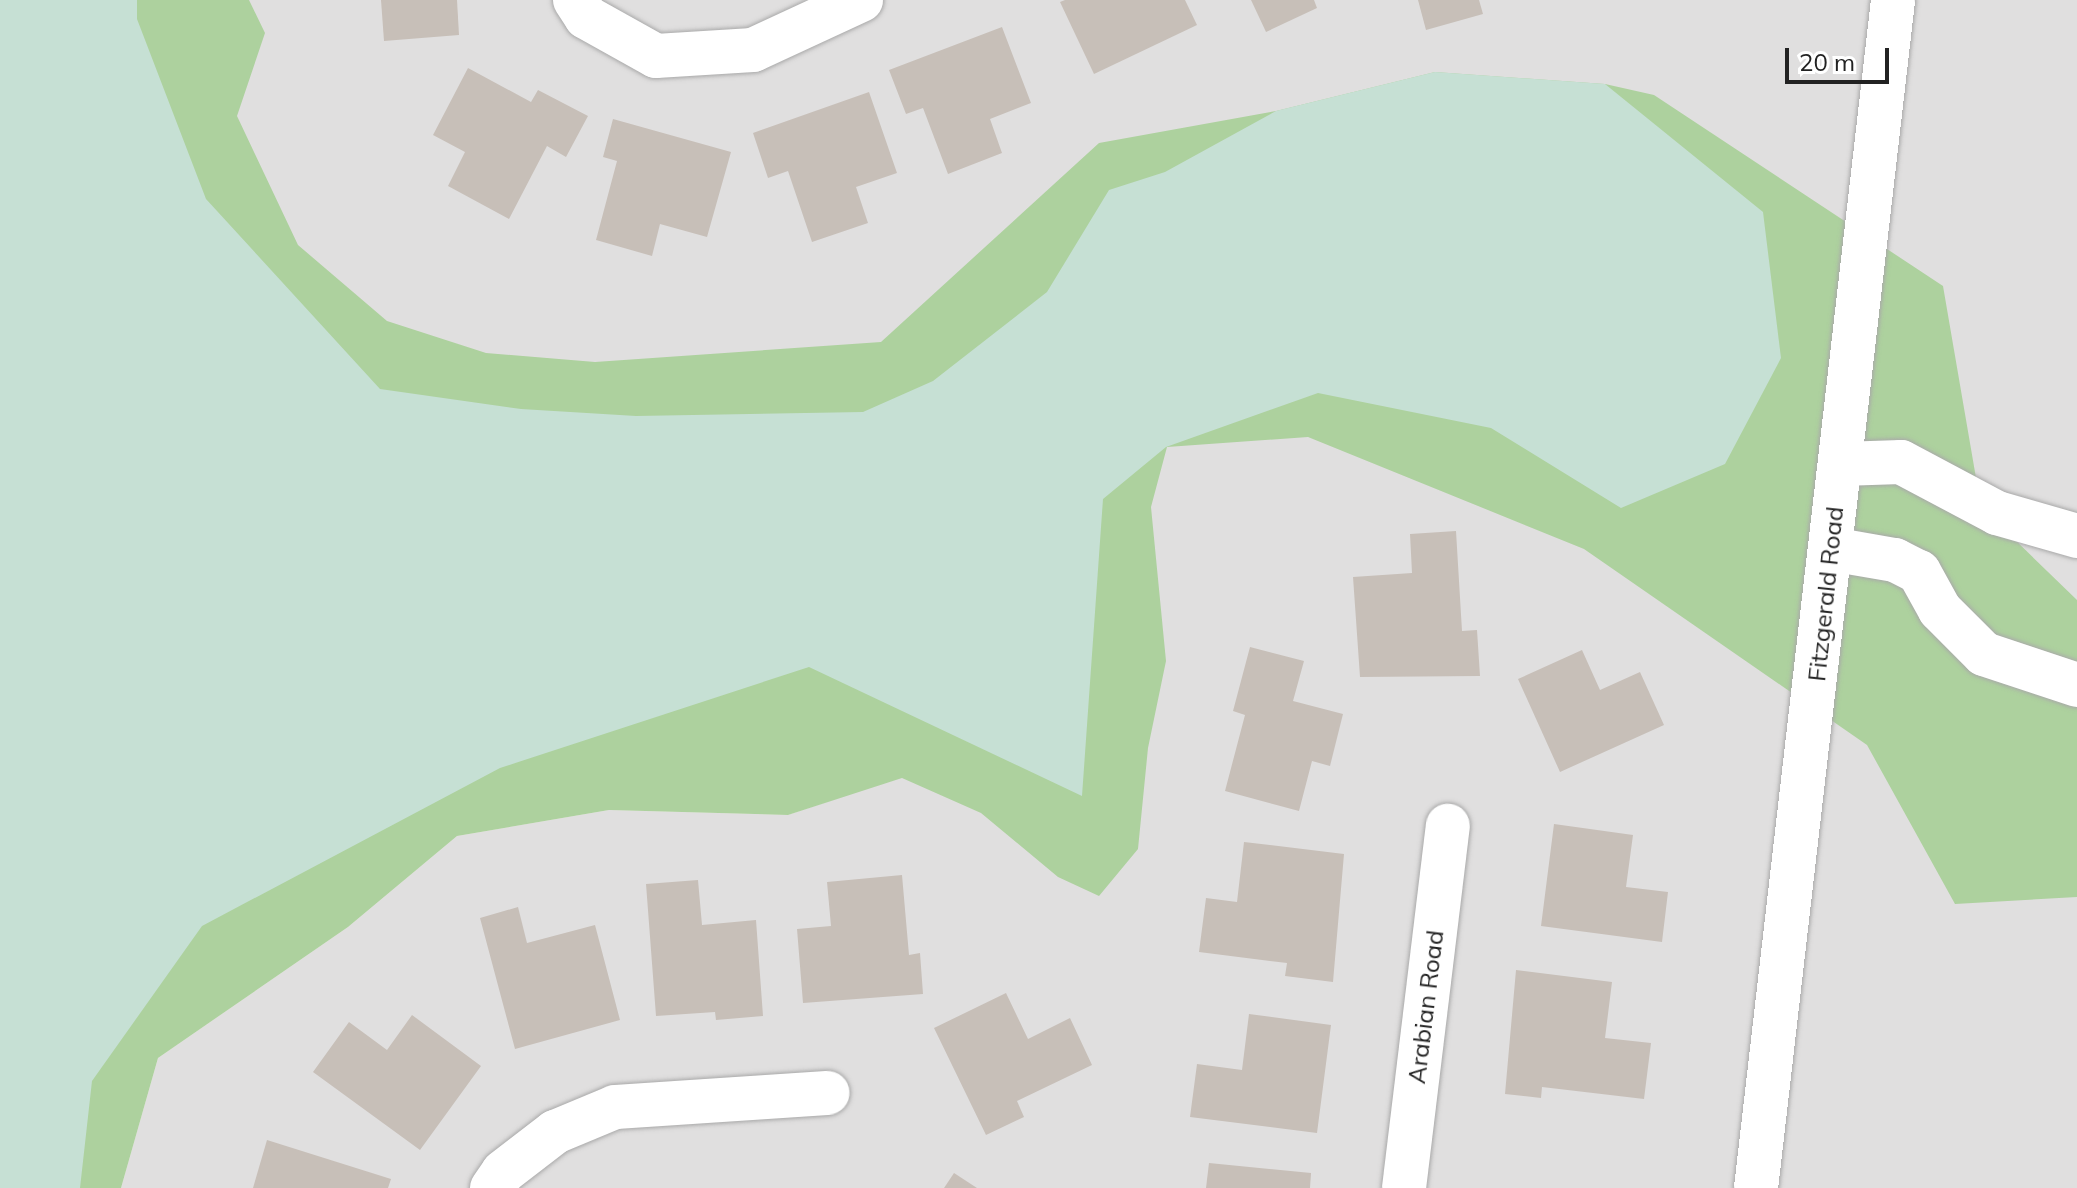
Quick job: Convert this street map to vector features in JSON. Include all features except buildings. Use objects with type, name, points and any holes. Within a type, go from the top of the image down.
[{"type":"street","points":[[575,0],[586,17],[656,56],[753,50],[861,0]]},
{"type":"street","name":"Fitzgerald Road","points":[[1756,1188],[1893,0]]},
{"type":"street","points":[[1841,464],[1901,462],[1997,513],[2077,536]]},
{"type":"street","points":[[1831,549],[1895,560],[1919,572],[1940,610],[1984,654],[2077,685]]},
{"type":"street","name":"Arabian Road","points":[[1404,1188],[1448,826]]},
{"type":"street","points":[[492,1188],[503,1172],[555,1132],[615,1107],[828,1093]]},
{"type":"shaded area","points":[[0,0],[2077,0],[2077,1188],[121,1188],[158,1058],[348,927],[457,836],[609,810],[788,815],[847,795]]},
{"type":"green space","points":[[0,0],[249,0],[265,33],[237,116],[298,245],[387,321],[486,353],[595,362],[881,342],[1099,143],[1276,111],[1435,72],[1605,84],[1654,95],[1943,286],[1981,507],[2077,600],[2077,897],[1955,904],[1867,745],[1584,549],[1308,437],[1167,447],[1151,507],[1166,661],[1148,748],[1138,849],[1099,896],[1058,877],[981,813],[902,778],[788,815],[609,810],[457,836],[348,927],[158,1058],[121,1188],[0,1188]]},
{"type":"green space","points":[[0,0],[137,0],[137,19],[206,199],[380,389],[521,409],[636,416],[863,412],[933,381],[1047,292],[1109,190],[1165,172],[1276,111],[1435,72],[1605,84],[1763,212],[1781,358],[1725,464],[1621,508],[1491,428],[1318,393],[1166,447],[1103,499],[1082,796],[809,667],[500,768],[202,926],[92,1081],[80,1188],[0,1188]]}]
